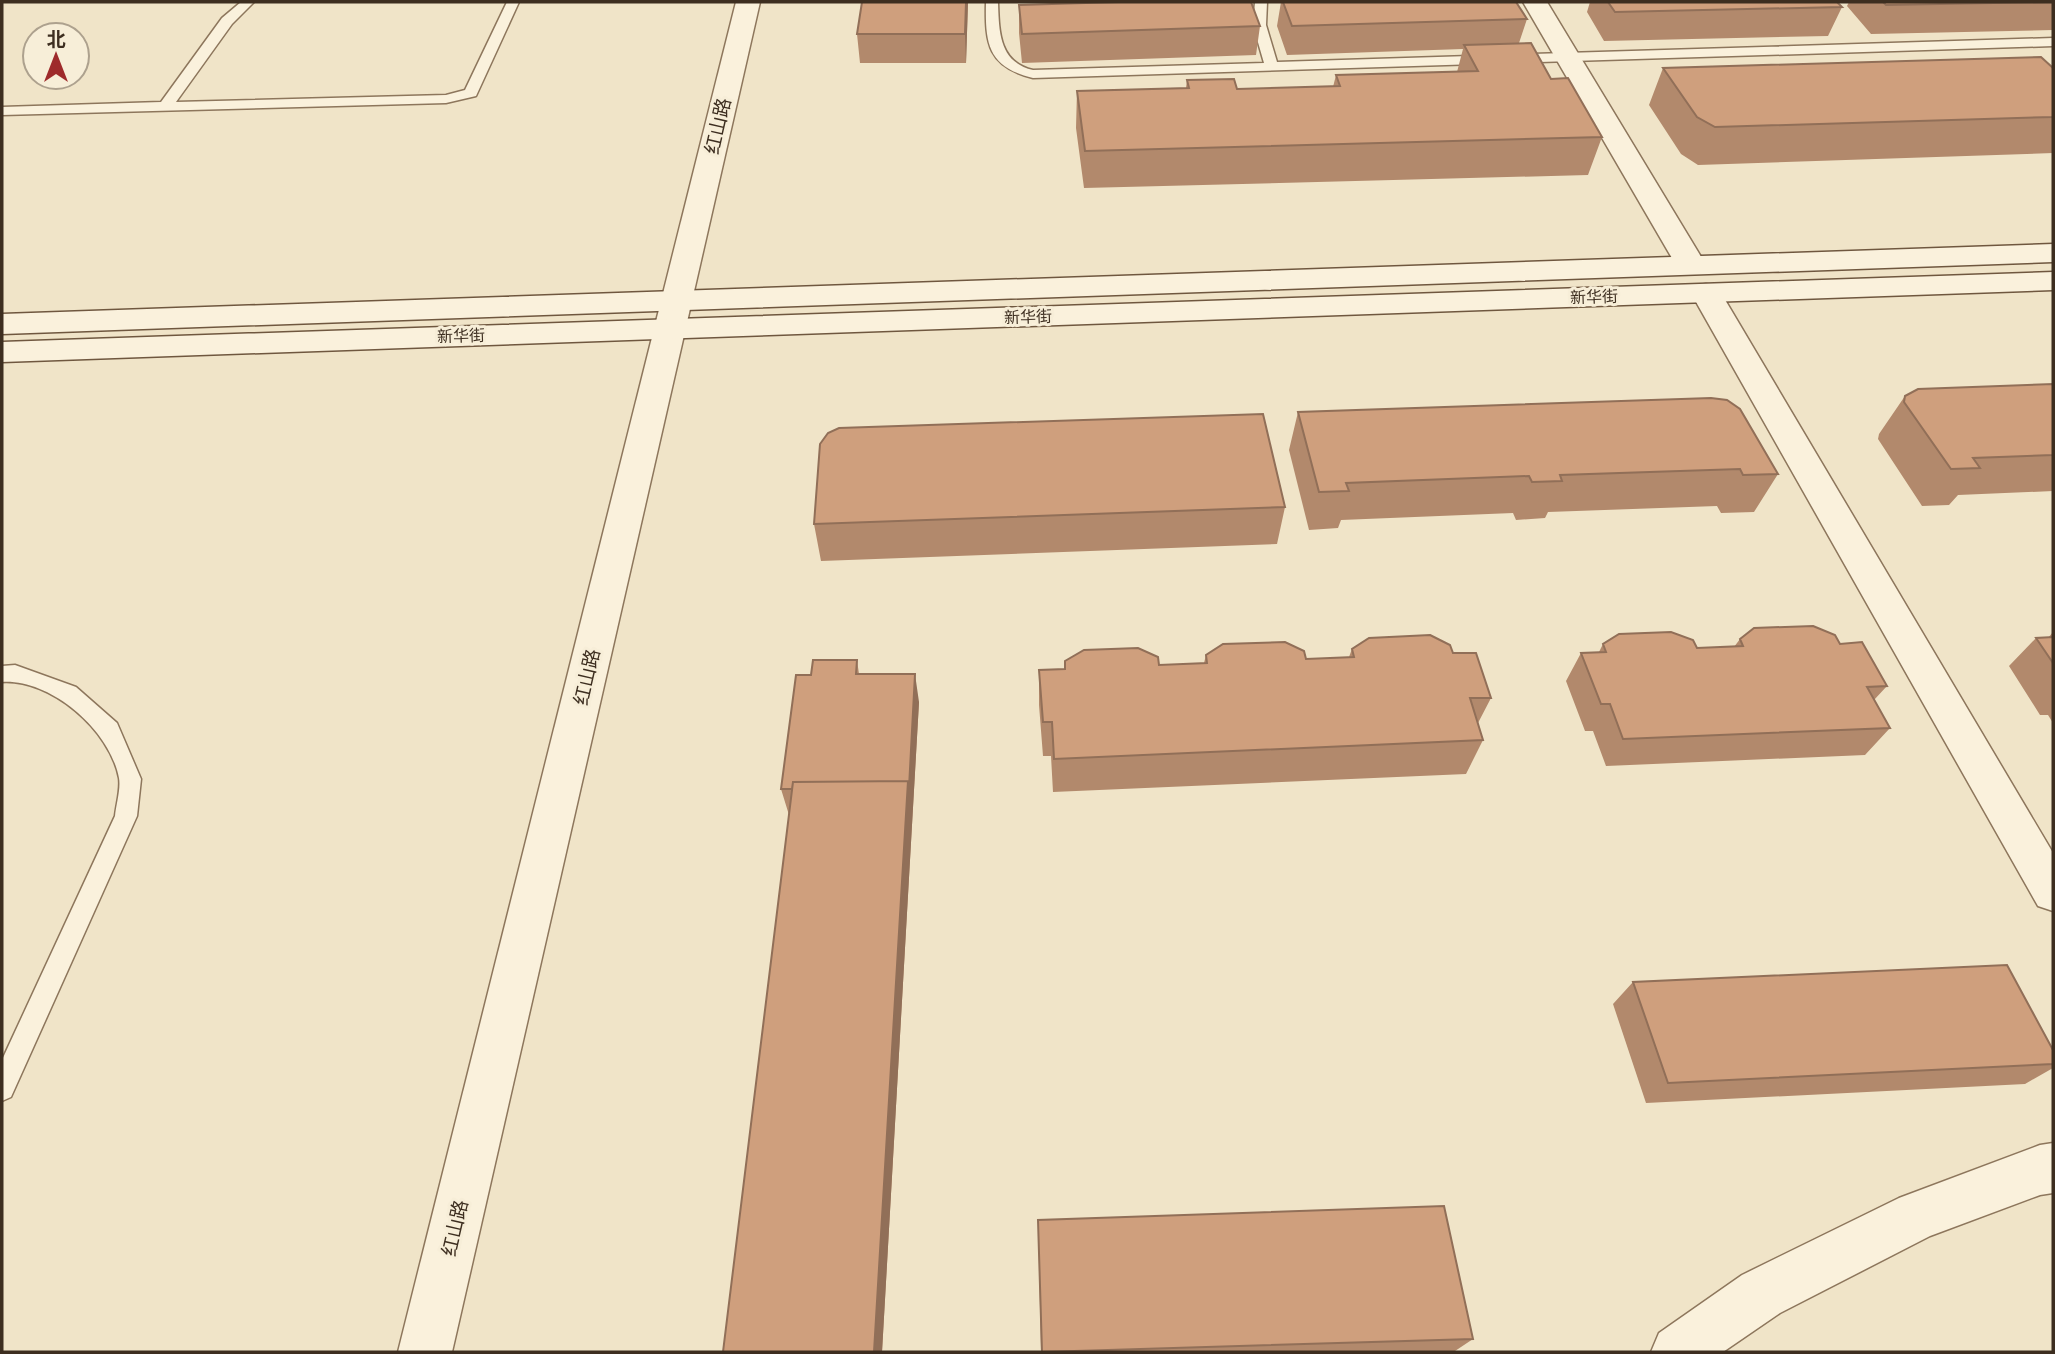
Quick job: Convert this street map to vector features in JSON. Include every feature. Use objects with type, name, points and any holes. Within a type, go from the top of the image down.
[{"type":"main road","name":"红山路","points":[[425,1352],[748,2]]},
{"type":"main road","points":[[1535,2],[1699,279],[2053,892]]},
{"type":"main road","name":"新华街","points":[[2,352],[673,315],[1699,279],[2053,253]]},
{"type":"main road","name":"新华街","points":[[1699,279],[2053,281]]},
{"type":"main road","name":"新华街","points":[[2,324],[673,315]]},
{"type":"main road","points":[[1678,1352],[1761,1294],[1917,1216],[2040,1170],[2053,1168]]},
{"type":"lane","points":[[166,106],[227,21],[248,2]]},
{"type":"lane","points":[[2,111],[446,99],[471,93],[513,2]]},
{"type":"lane","points":[[992,2],[996,50],[1007,64],[1018,71],[1034,74],[2053,42]]},
{"type":"lane","points":[[1261,2],[1258,7],[1259,21],[1272,67]]},
{"type":"lane","points":[[2,674],[15,673],[69,693],[109,729],[130,779],[126,816],[2,1088]]},
{"type":"building","points":[[862,2],[966,2],[965,34],[857,34]]},
{"type":"building","points":[[1251,2],[1260,26],[1022,34],[1019,5]]},
{"type":"building","points":[[1283,2],[1516,2],[1527,19],[1292,26]]},
{"type":"building","points":[[1608,2],[1837,2],[1842,7],[1615,12]]},
{"type":"building","points":[[1883,2],[2053,2],[1886,5]]},
{"type":"building","points":[[1531,43],[1551,79],[1568,78],[1602,137],[1085,151],[1077,91],[1189,88],[1187,80],[1234,79],[1237,89],[1340,86],[1336,75],[1478,71],[1464,45]]},
{"type":"building","points":[[2041,57],[2053,68],[2053,117],[1715,127],[1697,117],[1663,68]]},
{"type":"building","points":[[2053,384],[2053,455],[1973,458],[1980,468],[1951,469],[1904,402],[1905,396],[1918,389]]},
{"type":"building","points":[[1711,398],[1727,400],[1740,409],[1778,474],[1743,475],[1740,469],[1560,475],[1562,481],[1532,482],[1529,476],[1346,483],[1349,491],[1319,492],[1298,412]]},
{"type":"building","points":[[1263,414],[1285,507],[814,524],[820,444],[828,433],[839,428]]},
{"type":"building","points":[[1813,626],[1835,635],[1840,644],[1862,642],[1887,686],[1867,687],[1890,728],[1623,739],[1610,704],[1601,704],[1581,653],[1606,652],[1603,644],[1619,634],[1671,632],[1693,640],[1697,648],[1743,646],[1740,639],[1754,628]]},
{"type":"building","points":[[1430,635],[1450,645],[1453,653],[1476,653],[1491,698],[1470,698],[1483,740],[1054,759],[1052,722],[1043,722],[1039,670],[1065,669],[1065,661],[1084,650],[1138,648],[1158,657],[1159,665],[1207,663],[1206,655],[1223,644],[1285,642],[1304,651],[1306,659],[1354,657],[1352,649],[1369,638]]},
{"type":"building","points":[[2053,637],[2053,663],[2036,638]]},
{"type":"building","points":[[813,660],[857,660],[856,674],[915,674],[909,788],[908,781],[793,782],[792,789],[781,789],[796,675],[811,675]]},
{"type":"building","points":[[908,781],[874,1352],[723,1352],[793,782]]},
{"type":"building","points":[[2007,965],[2053,1050],[2053,1064],[1668,1083],[1633,982]]},
{"type":"building","points":[[1444,1206],[1473,1339],[1042,1352],[1038,1220]]}]
